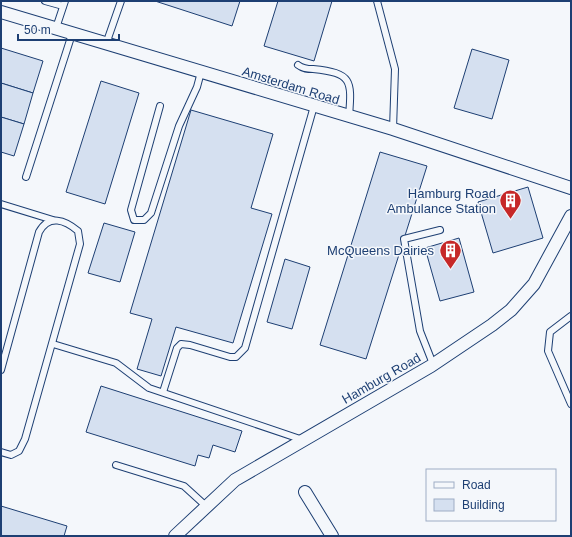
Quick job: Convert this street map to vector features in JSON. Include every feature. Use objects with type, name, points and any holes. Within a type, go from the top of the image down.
[{"type":"street","name":"Amsterdam Road","points":[[1,12],[393,129],[571,188]]},
{"type":"street","name":"Hamburg Road","points":[[175,536],[235,480],[433,364],[492,325],[520,300],[534,284],[571,216]]},
{"type":"street","points":[[306,492],[332,536]]},
{"type":"lane","points":[[45,1],[64,4],[56,28]]},
{"type":"lane","points":[[106,44],[121,1]]},
{"type":"lane","points":[[377,1],[395,69],[393,129]]},
{"type":"lane","points":[[26,177],[72,34]]},
{"type":"lane","points":[[298,65],[305,69],[334,71],[348,80],[351,88],[349,116]]},
{"type":"lane","points":[[160,106],[131,210],[134,220],[144,220],[151,212],[179,126],[197,87],[200,72]]},
{"type":"lane","points":[[163,392],[177,348],[181,344],[190,345],[230,357],[236,357],[244,348],[314,106]]},
{"type":"lane","points":[[1,204],[70,224],[78,231],[80,244],[25,439],[19,451],[11,454],[1,452]]},
{"type":"lane","points":[[1,370],[39,232],[48,222],[55,220]]},
{"type":"lane","points":[[433,364],[420,331],[404,239],[440,230]]},
{"type":"lane","points":[[571,316],[550,332],[548,351],[571,404]]},
{"type":"lane","points":[[53,344],[116,363],[149,388],[303,440]]},
{"type":"lane","points":[[116,465],[184,486],[206,506]]},
{"type":"building","points":[[155,1],[240,1],[232,26]]},
{"type":"building","points":[[278,1],[332,1],[314,61],[264,46]]},
{"type":"building","points":[[1,48],[43,61],[33,93],[1,83]]},
{"type":"building","points":[[472,49],[509,60],[492,119],[454,108]]},
{"type":"building","points":[[101,81],[139,93],[105,204],[66,192]]},
{"type":"building","points":[[1,83],[33,93],[24,124],[1,117]]},
{"type":"building","points":[[191,110],[273,134],[251,208],[272,214],[233,343],[176,327],[161,376],[137,369],[152,319],[130,313]]},
{"type":"building","points":[[1,117],[24,124],[14,156],[1,152]]},
{"type":"building","points":[[380,152],[427,166],[366,359],[320,345]]},
{"type":"building","name":"Hamburg Road Ambulance Station","points":[[528,187],[543,238],[493,253],[478,202]]},
{"type":"building","points":[[104,223],[135,232],[120,282],[88,273]]},
{"type":"building","name":"McQueens Dairies","points":[[459,238],[474,292],[440,301],[425,248]]},
{"type":"building","points":[[285,259],[310,267],[292,329],[267,322]]},
{"type":"building","points":[[101,386],[242,431],[235,452],[213,445],[209,458],[198,455],[195,466],[86,432]]},
{"type":"building","points":[[1,506],[67,526],[64,536],[1,536]]},
{"type":"place","name":"Hamburg Road Ambulance Station","points":[[511,220]]},
{"type":"place","name":"McQueens Dairies","points":[[450,270]]}]
